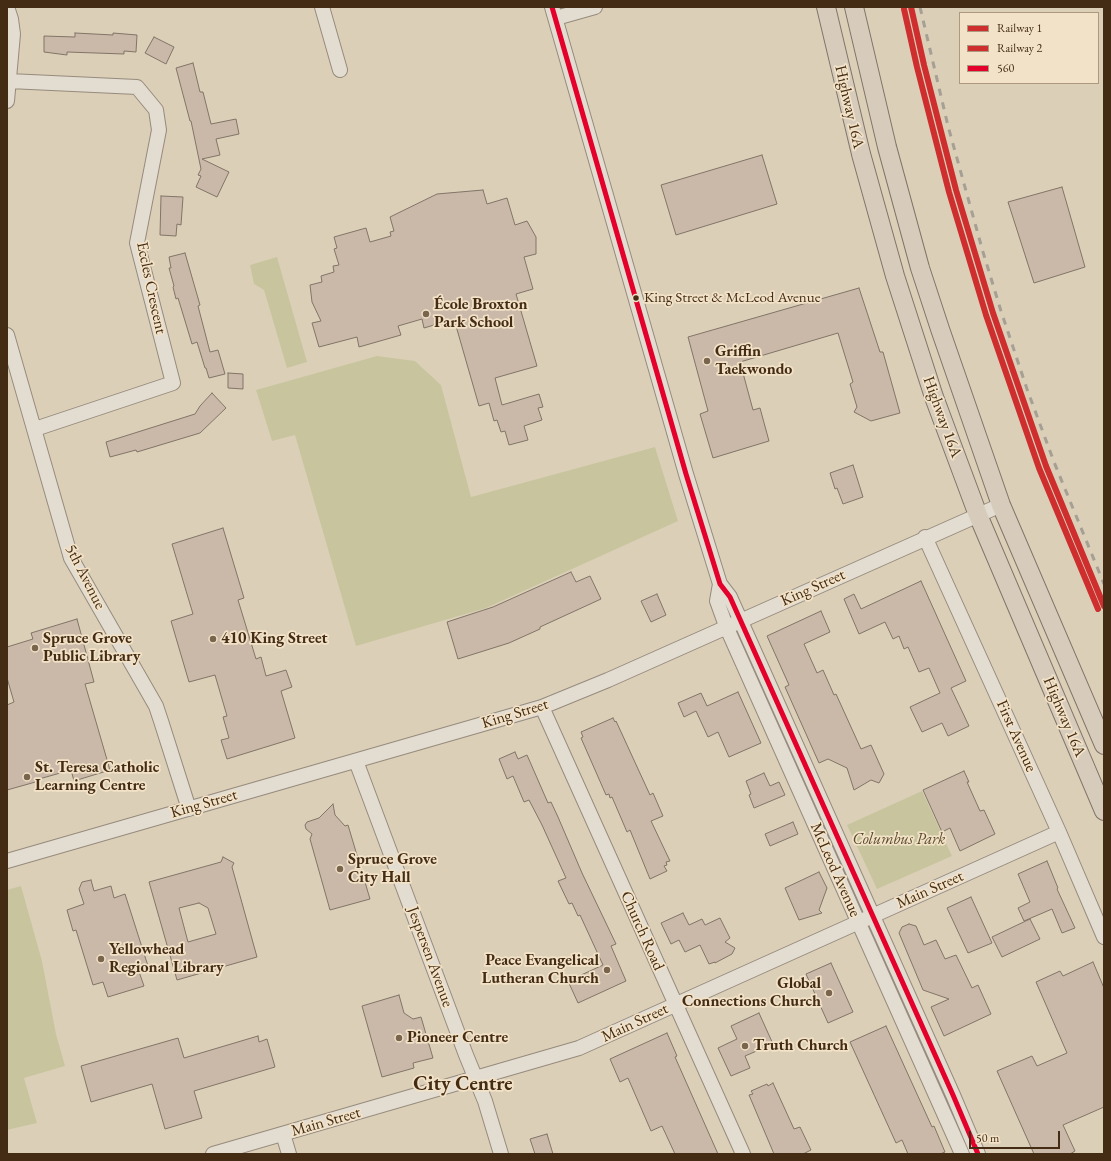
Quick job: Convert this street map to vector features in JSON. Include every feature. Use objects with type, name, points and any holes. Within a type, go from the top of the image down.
[{"type":"main road","name":"Highway 16A","points":[[826,7],[861,154],[895,276],[934,397],[978,515],[1104,811]]},
{"type":"main road","name":"Highway 16A","points":[[854,7],[887,147],[920,268],[949,356],[1001,505],[1104,745]]},
{"type":"street","points":[[7,7],[11,19],[12,34],[7,101]]},
{"type":"street","points":[[322,7],[340,70]]},
{"type":"street","points":[[554,13],[595,7]]},
{"type":"street","name":"McLeod Avenue","points":[[554,13],[649,345],[720,584],[730,598],[740,620],[978,1154]]},
{"type":"street","name":"Eccles Crescent","points":[[9,81],[137,87],[156,110],[159,130],[137,242],[173,383],[34,429]]},
{"type":"street","name":"5th Avenue","points":[[7,335],[71,558],[156,706],[188,809]]},
{"type":"street","name":"King Street","points":[[7,861],[542,707],[608,680],[925,537],[1001,505]]},
{"type":"street","name":"First Avenue","points":[[925,537],[1059,832],[1104,937]]},
{"type":"street","name":"McLeod Avenue","points":[[720,584],[717,601],[726,626],[858,922],[954,1132],[962,1154]]},
{"type":"street","name":"Church Road","points":[[542,707],[743,1154]]},
{"type":"street","name":"Jespersen Avenue","points":[[356,761],[466,1055],[485,1101],[500,1154]]},
{"type":"street","name":"Main Street","points":[[213,1154],[578,1048],[609,1036],[872,915],[1059,832]]},
{"type":"street","points":[[283,1134],[289,1154]]},
{"type":"green space","points":[[277,257],[307,362],[287,368],[264,290],[254,284],[250,265]]},
{"type":"green space","points":[[377,356],[415,361],[441,385],[471,497],[655,447],[678,521],[486,608],[356,646],[295,435],[272,441],[256,390]]},
{"type":"green space","name":"Columbus Park","points":[[922,791],[952,856],[877,889],[847,825]]},
{"type":"green space","points":[[21,886],[42,961],[56,1034],[65,1066],[24,1078],[37,1123],[7,1130],[7,890]]},
{"type":"building","points":[[75,33],[113,35],[113,33],[137,35],[136,52],[124,51],[124,54],[67,52],[67,55],[44,52],[44,36],[75,37]]},
{"type":"building","points":[[154,37],[174,47],[166,64],[145,53]]},
{"type":"building","points":[[193,63],[200,92],[203,92],[211,124],[236,119],[239,134],[216,139],[220,155],[202,159],[229,172],[217,197],[196,187],[201,176],[198,175],[201,169],[191,121],[176,68]]},
{"type":"building","points":[[762,155],[777,204],[676,235],[661,185]]},
{"type":"building","points":[[1062,187],[1085,267],[1034,283],[1008,202]]},
{"type":"building","points":[[483,190],[487,204],[507,198],[515,225],[527,221],[536,237],[536,254],[524,257],[533,289],[516,294],[537,366],[495,378],[502,405],[539,394],[543,407],[538,408],[542,420],[524,426],[528,440],[509,445],[505,431],[501,432],[497,420],[494,421],[489,403],[479,406],[454,319],[424,328],[422,319],[398,326],[401,335],[359,347],[357,337],[319,347],[312,323],[321,321],[312,302],[310,285],[322,282],[321,276],[334,272],[333,266],[339,265],[334,249],[337,248],[334,237],[366,228],[370,242],[391,236],[390,232],[394,231],[390,217],[437,194]]},
{"type":"building","points":[[161,196],[183,197],[181,225],[177,224],[176,236],[160,235]]},
{"type":"building","points":[[185,253],[200,305],[198,306],[210,352],[218,350],[225,374],[209,378],[197,342],[192,344],[178,298],[176,299],[169,268],[171,268],[169,257]]},
{"type":"building","points":[[859,288],[880,352],[883,352],[900,413],[871,421],[854,412],[857,407],[850,384],[853,382],[838,333],[740,362],[753,410],[760,408],[769,441],[713,458],[700,414],[708,411],[688,337]]},
{"type":"building","points":[[228,373],[243,374],[243,389],[228,388]]},
{"type":"building","points":[[212,393],[226,408],[200,433],[137,452],[136,450],[110,457],[106,442],[195,414]]},
{"type":"building","points":[[853,465],[863,497],[843,504],[837,488],[835,489],[830,473]]},
{"type":"building","name":"410 King Street","points":[[223,528],[244,598],[238,600],[256,659],[261,657],[266,676],[286,670],[292,687],[281,691],[295,738],[227,759],[221,740],[229,738],[223,717],[227,716],[215,675],[189,682],[171,621],[193,614],[172,544]]},
{"type":"building","points":[[571,572],[576,582],[590,576],[601,599],[509,643],[458,659],[447,622],[493,607]]},
{"type":"building","points":[[921,581],[966,681],[951,688],[969,726],[948,736],[942,723],[922,732],[910,707],[940,693],[929,668],[919,672],[908,647],[904,649],[899,636],[893,639],[885,622],[859,634],[844,599],[854,594],[861,609]]},
{"type":"building","points":[[657,594],[666,615],[651,622],[641,601]]},
{"type":"building","points":[[821,611],[830,632],[804,644],[817,673],[823,670],[834,695],[836,694],[861,749],[871,745],[884,774],[879,783],[871,780],[854,790],[847,768],[828,759],[819,763],[785,687],[789,685],[767,636]]},
{"type":"building","points":[[77,619],[94,682],[85,684],[110,770],[74,781],[71,770],[7,790],[7,705],[14,702],[7,678],[7,647],[33,639],[31,633]]},
{"type":"building","points":[[738,692],[761,743],[729,757],[718,732],[708,737],[696,711],[684,717],[678,703],[701,693],[707,706]]},
{"type":"building","points":[[613,718],[615,722],[616,721],[650,795],[653,793],[663,816],[651,821],[670,861],[666,862],[667,865],[664,866],[667,871],[650,879],[630,830],[627,832],[612,797],[610,798],[609,794],[606,795],[581,738],[583,737],[581,732]]},
{"type":"building","points":[[515,752],[518,759],[527,755],[548,803],[551,802],[582,873],[616,944],[611,946],[626,981],[578,1003],[568,981],[603,965],[580,915],[578,916],[572,903],[569,904],[558,881],[566,878],[542,825],[529,800],[524,802],[513,776],[507,779],[499,759]]},
{"type":"building","points":[[964,771],[969,782],[967,782],[980,811],[984,810],[995,834],[960,851],[950,828],[942,832],[923,790]]},
{"type":"building","points":[[764,773],[770,786],[779,782],[785,795],[754,808],[746,781]]},
{"type":"building","name":"Spruce Grove City Hall","points":[[333,804],[335,815],[345,826],[348,825],[370,899],[330,910],[310,839],[312,834],[306,829],[305,825],[307,822],[319,818]]},
{"type":"building","points":[[793,822],[798,834],[770,846],[765,834]]},
{"type":"building","points":[[223,857],[234,863],[232,867],[257,957],[177,980],[149,882],[221,862]],"holes":[[[199,903],[208,908],[216,934],[188,942],[179,908]]]},
{"type":"building","points":[[1047,861],[1058,888],[1057,889],[1075,928],[1062,933],[1052,909],[1024,921],[1018,908],[1030,902],[1018,874]]},
{"type":"building","points":[[819,872],[827,888],[819,910],[822,913],[799,920],[785,888]]},
{"type":"building","name":"Yellowhead Regional Library","points":[[91,880],[94,891],[111,886],[114,898],[125,894],[148,966],[138,969],[144,986],[108,997],[103,982],[93,985],[76,930],[73,931],[67,910],[84,904],[79,889],[82,882]]},
{"type":"building","points":[[971,897],[992,943],[968,953],[947,908]]},
{"type":"building","points":[[683,913],[689,925],[702,919],[705,925],[720,918],[730,938],[725,942],[735,948],[732,954],[715,963],[709,964],[700,945],[685,952],[679,940],[671,944],[661,923]]},
{"type":"building","points":[[1030,919],[1040,939],[1002,957],[992,937]]},
{"type":"building","points":[[909,924],[916,926],[924,945],[936,940],[945,959],[956,955],[972,988],[978,985],[991,1014],[944,1036],[931,1007],[949,999],[923,990],[899,933],[902,927]]},
{"type":"building","points":[[1093,962],[1104,988],[1104,1107],[1063,1125],[1075,1151],[1070,1154],[1034,1154],[997,1071],[1032,1056],[1037,1066],[1067,1053],[1036,982],[1060,971],[1063,976]]},
{"type":"building","name":"Global Connections Church","points":[[831,963],[853,1012],[828,1023],[806,974]]},
{"type":"building","name":"Pioneer Centre","points":[[399,995],[404,1013],[413,1019],[421,1017],[433,1058],[413,1063],[414,1068],[382,1077],[362,1006]]},
{"type":"building","name":"Truth Church","points":[[759,1013],[773,1044],[745,1056],[750,1068],[731,1076],[718,1048],[737,1039],[731,1026]]},
{"type":"building","points":[[886,1026],[945,1152],[940,1154],[908,1154],[902,1140],[896,1143],[850,1042]]},
{"type":"building","points":[[667,1033],[677,1056],[675,1057],[718,1154],[675,1154],[662,1126],[651,1131],[628,1078],[620,1082],[610,1059]]},
{"type":"building","points":[[258,1036],[259,1042],[267,1039],[275,1067],[194,1091],[202,1118],[165,1129],[152,1084],[91,1102],[81,1066],[178,1038],[184,1058]]},
{"type":"building","points":[[773,1083],[794,1129],[800,1127],[811,1150],[803,1154],[774,1154],[749,1095],[753,1094],[751,1091]]},
{"type":"building","points":[[547,1134],[553,1154],[535,1154],[530,1139]]},
{"type":"railway","points":[[920,7],[948,126],[1001,311],[1027,389],[1054,462],[1104,584]]},
{"type":"rail line","name":"1","points":[[911,7],[924,65],[956,190],[993,313],[1046,466],[1104,606]]},
{"type":"rail line","name":"2","points":[[904,9],[917,67],[949,192],[986,315],[1039,468],[1098,609]]},
{"type":"transit line","name":"560","points":[[552,7],[686,474],[720,584],[730,597],[978,1154]]},
{"type":"place","name":"King Street & McLeod Avenue","points":[[636,298]]},
{"type":"place","name":"École Broxton Park School","points":[[426,314]]},
{"type":"place","name":"Griffin Taekwondo","points":[[707,361]]},
{"type":"place","name":"410 King Street","points":[[213,639]]},
{"type":"place","name":"Spruce Grove Public Library","points":[[35,648]]},
{"type":"place","name":"St. Teresa Catholic Learning Centre","points":[[27,777]]},
{"type":"place","name":"Spruce Grove City Hall","points":[[340,869]]},
{"type":"place","name":"Yellowhead Regional Library","points":[[101,959]]},
{"type":"place","name":"Peace Evangelical Lutheran Church","points":[[607,970]]},
{"type":"place","name":"Global Connections Church","points":[[829,993]]},
{"type":"place","name":"Pioneer Centre","points":[[399,1038]]},
{"type":"place","name":"Truth Church","points":[[745,1046]]},
{"type":"district","name":"City Centre","points":[[463,1085]]}]
